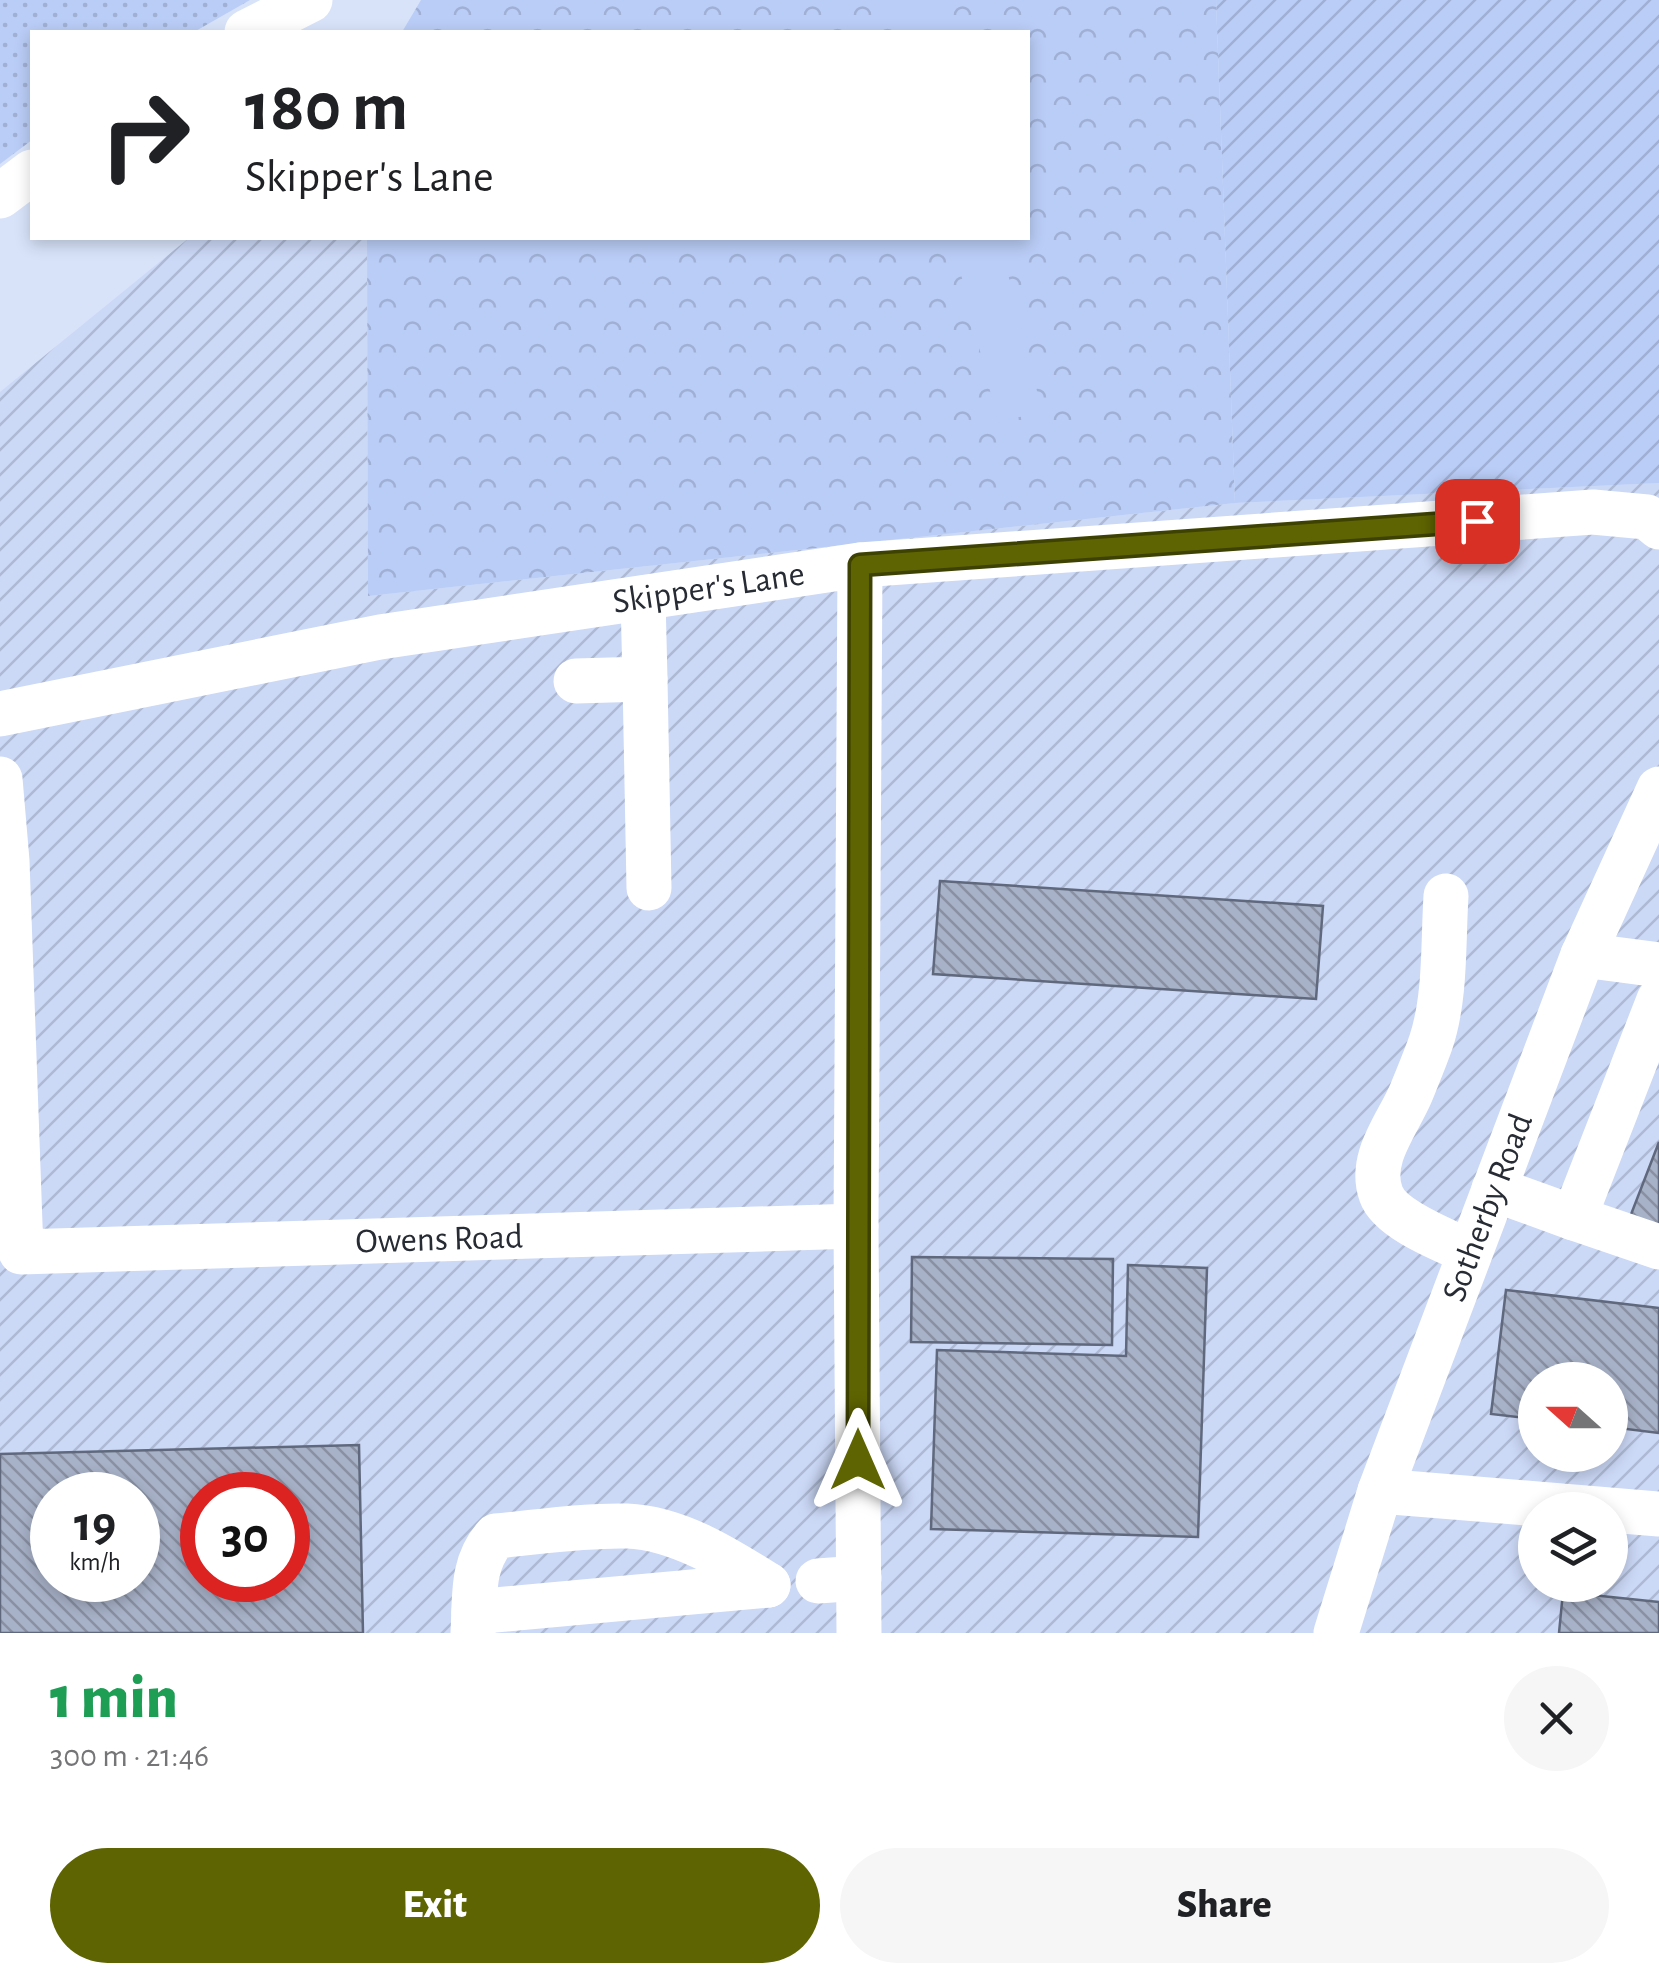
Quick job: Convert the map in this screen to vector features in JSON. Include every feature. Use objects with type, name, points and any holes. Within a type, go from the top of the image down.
[{"type":"street","points":[[252,30],[310,0]]},
{"type":"street","points":[[0,196],[30,174]]},
{"type":"street","name":"Skipper's Lane","points":[[0,714],[380,637],[860,565],[1593,512],[1647,517],[1659,527]]},
{"type":"street","points":[[860,565],[856,1226],[838,1580],[860,1633]]},
{"type":"street","points":[[642,598],[650,888]]},
{"type":"street","points":[[576,681],[645,679]]},
{"type":"street","name":"Owens Road","points":[[0,779],[7,861],[21,1252],[856,1226]]},
{"type":"street","name":"Sotherby Road","points":[[1336,1633],[1380,1491],[1583,955],[1659,789]]},
{"type":"street","points":[[1446,896],[1438,1012],[1432,1039],[1412,1091],[1382,1150],[1378,1181],[1381,1196],[1395,1212],[1470,1252]]},
{"type":"street","points":[[1583,955],[1659,965]]},
{"type":"street","points":[[1574,1218],[1659,1000]]},
{"type":"street","points":[[1494,1189],[1659,1248]]},
{"type":"street","points":[[1380,1491],[1659,1514]]},
{"type":"street","points":[[630,1526],[683,1539],[729,1560],[768,1585],[474,1623],[475,1578],[482,1551],[496,1536],[630,1526]]},
{"type":"shaded area","points":[[187,240],[367,240],[368,596],[1235,503],[1659,483],[1659,1633],[0,1633],[0,392]]},
{"type":"green space","points":[[0,0],[250,0],[198,30],[30,30],[30,142],[0,164]]},
{"type":"green space","points":[[421,0],[1216,0],[1235,503],[368,596],[367,240],[1030,240],[1030,30],[403,30]]},
{"type":"green space","points":[[893,0],[940,0],[948,30],[900,30]]},
{"type":"green space","points":[[1216,0],[1659,0],[1659,483],[1235,503]]},
{"type":"green space","points":[[952,240],[999,240],[1042,411],[998,423]]},
{"type":"building","points":[[940,881],[1323,906],[1316,999],[933,974]]},
{"type":"building","points":[[1659,1142],[1659,1228],[1630,1217]]},
{"type":"building","points":[[912,1257],[1113,1259],[1112,1345],[911,1342]]},
{"type":"building","points":[[1128,1265],[1207,1268],[1198,1537],[931,1529],[937,1350],[1126,1356]]},
{"type":"building","points":[[1506,1290],[1659,1308],[1659,1433],[1628,1429],[1628,1362],[1518,1362],[1518,1417],[1491,1414]]},
{"type":"building","points":[[359,1445],[363,1633],[0,1633],[0,1454]]},
{"type":"building","points":[[1628,1599],[1659,1602],[1659,1633],[1559,1633],[1562,1602],[1628,1602]]},
{"type":"route","points":[[858,1460],[860,565],[1477,521]]}]
